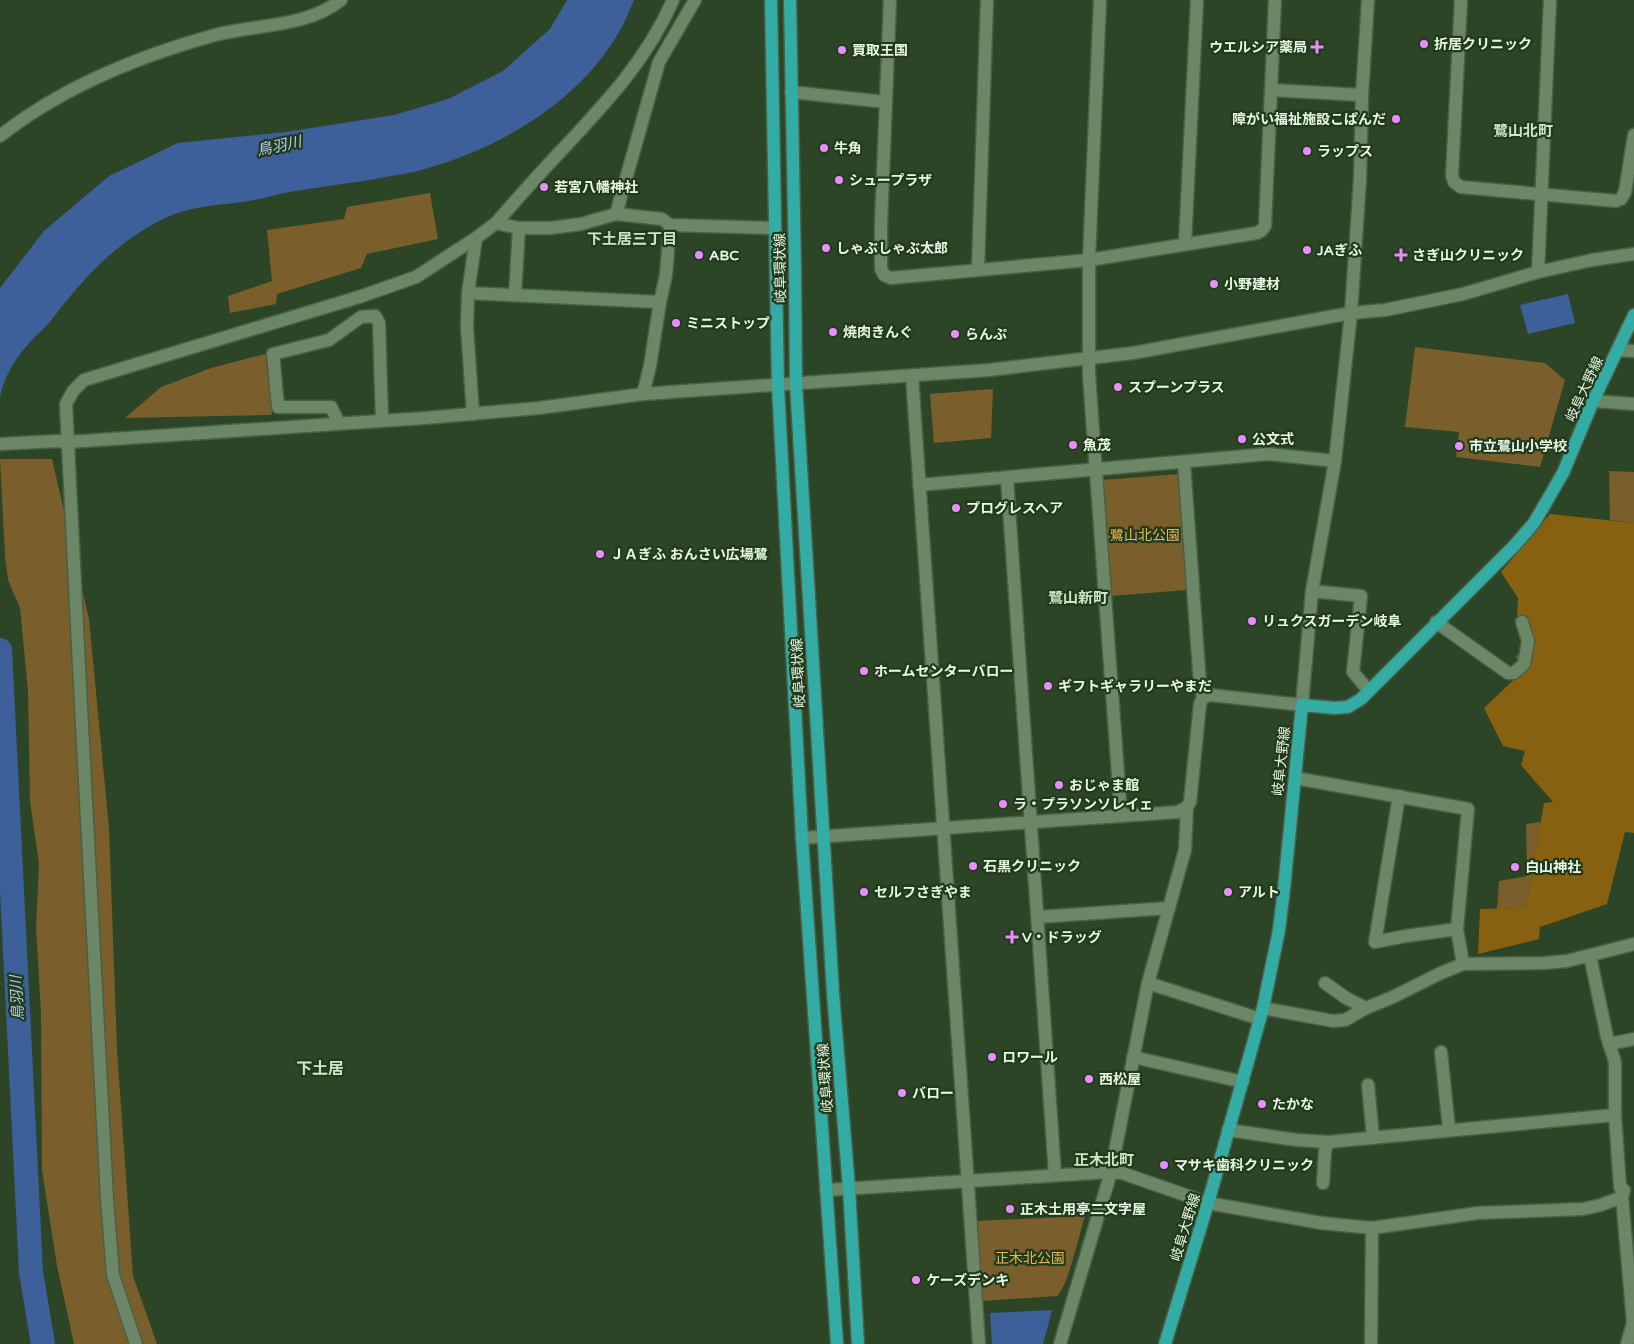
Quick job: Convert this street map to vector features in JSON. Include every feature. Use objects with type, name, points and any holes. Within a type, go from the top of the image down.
[{"type":"main road","name":"岐阜環状線","points":[[771,0],[778,386],[802,838],[837,1344]]},
{"type":"main road","name":"岐阜環状線","points":[[790,0],[796,384],[833,993],[849,1188],[858,1344]]},
{"type":"main road","name":"岐阜大野線","points":[[1165,1344],[1262,1014],[1280,922],[1302,705],[1334,708],[1348,706],[1361,699],[1534,524],[1563,473],[1634,315]]},
{"type":"street","points":[[0,136],[15,124],[72,90],[145,56],[217,35],[300,20],[329,9],[341,0]]},
{"type":"street","points":[[136,1344],[113,1275],[107,1199],[62,441],[66,404],[73,391],[84,380],[359,297],[416,277],[476,238],[496,223],[610,99],[639,61],[664,20],[673,0]]},
{"type":"street","points":[[616,214],[659,62],[695,0]]},
{"type":"street","points":[[890,0],[881,224],[881,269],[884,275],[891,278],[1090,260],[1257,233],[1262,230],[1265,226],[1275,0]]},
{"type":"street","points":[[978,269],[987,0]]},
{"type":"street","points":[[1100,0],[1090,260],[1089,358],[1094,470],[1121,816]]},
{"type":"street","points":[[1185,244],[1197,0]]},
{"type":"street","points":[[1203,697],[1210,695],[1302,705],[1312,591],[1335,461],[1351,313],[1360,180],[1362,95],[1368,0]]},
{"type":"street","points":[[1461,0],[1452,175],[1454,182],[1461,187],[1616,201],[1621,199],[1625,192],[1634,135]]},
{"type":"street","points":[[1538,272],[1550,0]]},
{"type":"street","points":[[1271,90],[1362,95]]},
{"type":"street","points":[[791,92],[886,102]]},
{"type":"street","points":[[496,223],[519,228],[551,228],[581,224],[616,214],[662,218],[670,225],[775,228]]},
{"type":"street","points":[[643,394],[650,366],[666,275],[670,225]]},
{"type":"street","points":[[515,295],[519,228]]},
{"type":"street","points":[[473,414],[467,327],[468,292],[476,238]]},
{"type":"street","points":[[0,444],[473,414],[539,408],[643,394],[989,370],[1132,353],[1351,313],[1385,310],[1463,294],[1538,272],[1592,260],[1634,254]]},
{"type":"street","points":[[468,292],[660,302]]},
{"type":"street","points":[[339,423],[331,407],[278,407],[273,354],[329,340],[361,317],[368,316],[375,316],[379,323],[382,420]]},
{"type":"street","points":[[1618,350],[1634,352]]},
{"type":"street","points":[[912,376],[979,1344]]},
{"type":"street","points":[[1594,401],[1634,404]]},
{"type":"street","points":[[919,485],[1268,454],[1335,461]]},
{"type":"street","points":[[1062,1344],[1111,1172],[1148,983],[1185,850],[1187,808],[1190,802],[1200,704],[1203,697],[1200,684],[1184,462]]},
{"type":"street","points":[[1007,478],[1055,1175]]},
{"type":"street","points":[[1312,591],[1360,596],[1353,672],[1369,690]]},
{"type":"street","points":[[1436,622],[1508,673],[1514,673],[1524,664],[1528,641],[1522,622]]},
{"type":"street","points":[[1295,778],[1468,809],[1458,929],[1463,964]]},
{"type":"street","points":[[1399,796],[1375,942],[1458,929]]},
{"type":"street","points":[[802,838],[1178,812],[1187,808]]},
{"type":"street","points":[[1038,917],[1169,908]]},
{"type":"street","points":[[1148,983],[1262,1014],[1333,1021],[1345,1020],[1366,1008],[1463,964],[1567,961],[1634,944]]},
{"type":"street","points":[[1590,956],[1609,1044],[1615,1062],[1615,1116],[1620,1187],[1627,1193],[1634,1322],[1627,1344]]},
{"type":"street","points":[[1325,983],[1346,998],[1366,1008]]},
{"type":"street","points":[[1609,1044],[1634,1039]]},
{"type":"street","points":[[1442,1052],[1449,1129]]},
{"type":"street","points":[[1133,1057],[1243,1082]]},
{"type":"street","points":[[1368,1085],[1373,1137]]},
{"type":"street","points":[[1228,1130],[1328,1142],[1449,1129],[1615,1116]]},
{"type":"street","points":[[1323,1183],[1325,1151],[1328,1142]]},
{"type":"street","points":[[826,1190],[1111,1172],[1122,1173],[1208,1203],[1321,1223],[1372,1228],[1478,1213],[1583,1209],[1602,1205],[1627,1193]]},
{"type":"street","points":[[1371,1344],[1372,1228]]},
{"type":"green space","points":[[430,193],[438,239],[367,254],[361,268],[277,294],[276,304],[230,313],[228,296],[272,281],[267,230],[344,219],[347,207]]},
{"type":"green space","points":[[1415,347],[1545,363],[1565,380],[1540,467],[1456,457],[1459,432],[1405,427]]},
{"type":"green space","points":[[269,353],[272,415],[125,418],[161,387],[211,368]]},
{"type":"green space","points":[[993,389],[991,438],[934,443],[930,394]]},
{"type":"green space","points":[[0,459],[52,459],[89,619],[109,828],[117,1050],[133,1276],[157,1344],[74,1344],[57,1266],[42,1170],[41,1013],[36,927],[39,864],[30,801],[28,692],[20,608],[8,580],[5,556]]},
{"type":"green space","points":[[1609,471],[1634,472],[1634,523],[1610,520]]},
{"type":"green space","name":"鷺山北公園","points":[[1179,474],[1187,590],[1111,596],[1102,480]]},
{"type":"green space","points":[[1541,822],[1526,908],[1497,909],[1499,881],[1527,876],[1526,824]]},
{"type":"green space","name":"正木北公園","points":[[1085,1216],[1069,1271],[1057,1296],[982,1301],[976,1221]]},
{"type":"shaded area","points":[[1550,514],[1634,523],[1634,833],[1625,832],[1607,904],[1540,927],[1539,939],[1478,954],[1480,909],[1526,908],[1544,803],[1553,802],[1521,765],[1525,751],[1503,746],[1484,708],[1521,673],[1516,656],[1533,641],[1529,622],[1517,616],[1518,598],[1501,572]]},
{"type":"water","points":[[567,0],[634,0],[621,28],[602,57],[560,101],[535,119],[481,149],[420,170],[279,194],[251,201],[200,207],[163,219],[128,240],[113,252],[74,292],[19,355],[5,380],[0,398],[0,288],[44,231],[109,176],[178,143],[286,132],[394,115],[448,99],[503,71],[550,29]]},
{"type":"water","points":[[1568,294],[1575,323],[1528,334],[1520,305]]},
{"type":"water","points":[[1052,1310],[1043,1344],[992,1344],[990,1313]]},
{"type":"waterway","name":"鳥羽川","points":[[0,650],[31,1272],[43,1344]]},
{"type":"place","name":"折居クリニック","points":[[1424,44]]},
{"type":"place","name":"ウエルシア薬局","points":[[1317,47]]},
{"type":"place","name":"買取王国","points":[[842,50]]},
{"type":"place","name":"障がい福祉施設こぱんだ","points":[[1396,119]]},
{"type":"place","name":"牛角","points":[[824,148]]},
{"type":"place","name":"ラップス","points":[[1307,151]]},
{"type":"place","name":"シュープラザ","points":[[839,180]]},
{"type":"place","name":"若宮八幡神社","points":[[544,187]]},
{"type":"place","name":"しゃぶしゃぶ太郎","points":[[826,248]]},
{"type":"place","name":"JAぎふ","points":[[1307,250]]},
{"type":"place","name":"ABC","points":[[699,255]]},
{"type":"place","name":"さぎ山クリニック","points":[[1401,255]]},
{"type":"place","name":"小野建材","points":[[1214,284]]},
{"type":"place","name":"ミニストップ","points":[[676,323]]},
{"type":"place","name":"焼肉きんぐ","points":[[833,332]]},
{"type":"place","name":"らんぷ","points":[[955,334]]},
{"type":"place","name":"スプーンプラス","points":[[1118,387]]},
{"type":"place","name":"公文式","points":[[1242,439]]},
{"type":"place","name":"魚茂","points":[[1073,445]]},
{"type":"place","name":"市立鷺山小学校","points":[[1459,446]]},
{"type":"place","name":"プログレスヘア","points":[[956,508]]},
{"type":"place","name":"ＪＡぎふ おんさい広場鷺","points":[[600,554]]},
{"type":"place","name":"リュクスガーデン岐阜","points":[[1252,621]]},
{"type":"place","name":"ホームセンターバロー","points":[[864,671]]},
{"type":"place","name":"ギフトギャラリーやまだ","points":[[1048,686]]},
{"type":"place","name":"おじゃま館","points":[[1059,785]]},
{"type":"place","name":"ラ・プラソンソレイェ","points":[[1003,804]]},
{"type":"place","name":"石黒クリニック","points":[[973,866]]},
{"type":"place","name":"白山神社","points":[[1515,867]]},
{"type":"place","name":"セルフさぎやま","points":[[864,892]]},
{"type":"place","name":"アルト","points":[[1228,892]]},
{"type":"place","name":"V・ドラッグ","points":[[1012,937]]},
{"type":"place","name":"ロワール","points":[[992,1057]]},
{"type":"place","name":"西松屋","points":[[1089,1079]]},
{"type":"place","name":"バロー","points":[[902,1093]]},
{"type":"place","name":"たかな","points":[[1262,1104]]},
{"type":"place","name":"マサキ歯科クリニック","points":[[1164,1165]]},
{"type":"place","name":"正木土用亭二文字屋","points":[[1010,1209]]},
{"type":"place","name":"ケーズデンキ","points":[[916,1280]]},
{"type":"district","name":"鷺山北町","points":[[1523,131]]},
{"type":"district","name":"下土居三丁目","points":[[632,239]]},
{"type":"district","name":"鷺山新町","points":[[1078,598]]},
{"type":"district","name":"下土居","points":[[320,1068]]},
{"type":"district","name":"正木北町","points":[[1104,1160]]}]
